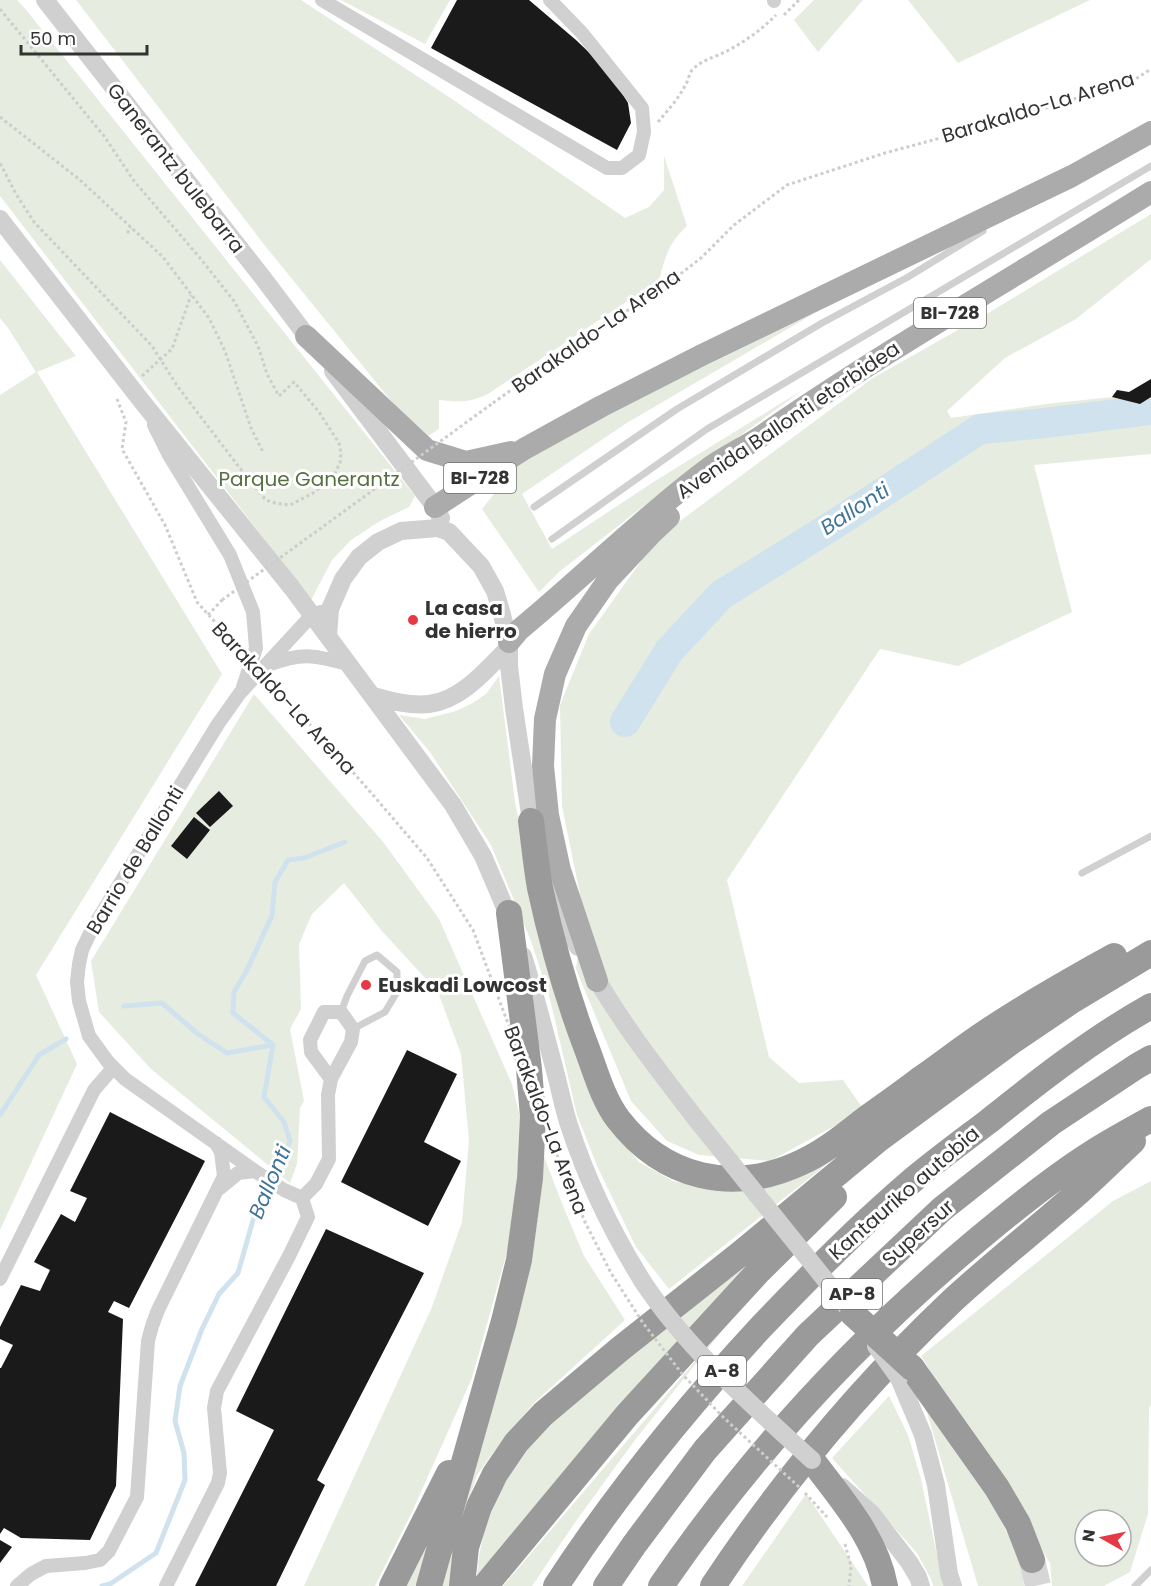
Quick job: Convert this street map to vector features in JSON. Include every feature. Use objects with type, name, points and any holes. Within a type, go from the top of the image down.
[{"type":"highway","points":[[531,821],[540,886],[555,952],[573,1011],[602,1091],[617,1118],[640,1144],[662,1160],[688,1172],[713,1178],[746,1179],[770,1175],[802,1162],[835,1142],[996,1025],[1075,978],[1151,937]]},
{"type":"highway","points":[[429,1586],[504,1321],[519,1260],[530,1178],[533,1117],[529,1069],[508,913]]},
{"type":"highway","points":[[462,1586],[466,1547],[479,1507],[495,1474],[516,1443],[543,1414],[879,1139],[1011,1042],[1070,1002],[1151,954]]},
{"type":"highway","name":"Kantauriko autobia","points":[[556,1586],[596,1526],[673,1427],[728,1363],[828,1258],[914,1179],[1003,1109],[1122,1022],[1151,1006]]},
{"type":"highway","name":"Supersur","points":[[606,1586],[705,1450],[808,1335],[942,1209],[1051,1123],[1151,1058]]},
{"type":"highway","points":[[485,1586],[627,1415],[758,1272],[829,1202],[959,1081]]},
{"type":"highway","points":[[661,1586],[684,1552],[752,1465],[856,1349],[931,1279],[1021,1204],[1092,1153],[1151,1119]]},
{"type":"highway","points":[[712,1586],[780,1491],[872,1381],[952,1301],[1079,1191],[1151,1124]]},
{"type":"highway","points":[[854,1314],[905,1373],[997,1488],[1018,1524],[1032,1560]]},
{"type":"highway","points":[[392,1586],[454,1462],[482,1398]]},
{"type":"highway","points":[[818,1467],[860,1524],[873,1550],[885,1586]]},
{"type":"main road","name":"BI-728","points":[[435,507],[524,449],[602,406],[702,355],[1072,176],[1151,132]]},
{"type":"main road","name":"Avenida Ballonti etorbidea","points":[[509,645],[519,630],[624,536],[707,470],[916,334],[1151,192]]},
{"type":"main road","points":[[306,336],[427,450],[466,462],[524,449]]},
{"type":"main road","points":[[597,981],[560,870],[548,815],[543,766],[545,719],[555,674],[576,626],[608,580],[652,533],[753,442]]},
{"type":"street","name":"Ganerantz bulebarra","points":[[45,0],[263,278],[435,507],[449,532]]},
{"type":"street","points":[[322,0],[607,168],[622,168],[639,155],[644,132],[642,108],[582,33],[550,0]]},
{"type":"street","points":[[0,219],[129,394],[230,555],[253,612],[256,648],[240,693]]},
{"type":"street","points":[[129,394],[312,615],[453,805],[483,856],[508,913],[532,983],[568,1123],[580,1156],[602,1210],[643,1282],[661,1309],[724,1379],[872,1514],[909,1562],[921,1586]]},
{"type":"street","points":[[328,636],[330,609],[343,579],[359,557],[378,542],[401,531],[435,507]]},
{"type":"street","points":[[401,531],[438,528],[449,532],[481,566],[495,591],[509,645],[514,708],[531,821],[568,928],[597,981],[654,1066],[854,1314]]},
{"type":"street","points":[[312,615],[330,609]]},
{"type":"street","name":"Barrio de Ballonti","points":[[302,1198],[284,1190],[255,1171],[125,1079],[113,1068],[89,1036],[79,1001],[77,982],[82,950],[92,929],[218,724],[240,693],[312,615]]},
{"type":"street","points":[[373,696],[415,705],[431,704],[452,697],[478,679],[509,645]]},
{"type":"street","points":[[264,667],[289,657],[311,655],[348,664]]},
{"type":"street","points":[[166,1586],[218,1483],[220,1473],[214,1408],[217,1391],[308,1217],[302,1198],[315,1184],[329,1159],[328,1095],[331,1079],[351,1042],[353,1029],[341,1012],[324,1012],[310,1040],[311,1052],[331,1079]]},
{"type":"street","points":[[0,1279],[94,1090],[113,1068]]},
{"type":"street","points":[[17,1586],[31,1574],[46,1566],[100,1560],[109,1551],[137,1497],[148,1341],[158,1310],[224,1176],[221,1152],[215,1142]]},
{"type":"street","points":[[219,1190],[238,1173],[255,1171]]},
{"type":"street","points":[[905,1373],[936,1485],[949,1574],[953,1586]]},
{"type":"lane","name":"Avenida Ballonti etorbidea","points":[[552,539],[707,429],[1151,166]]},
{"type":"lane","points":[[1004,218],[1072,176]]},
{"type":"lane","points":[[534,507],[677,409],[822,323],[908,277],[985,230]]},
{"type":"lane","points":[[1082,873],[1151,836]]},
{"type":"lane","points":[[341,1012],[365,961],[377,955],[397,972],[397,992],[385,1012],[353,1029]]},
{"type":"lane","points":[[1135,1586],[1151,1570]]},
{"type":"path","points":[[784,15],[799,0]]},
{"type":"path","points":[[644,132],[657,122],[679,95],[691,71],[706,60],[744,42],[765,26],[776,4]]},
{"type":"path","points":[[0,9],[104,136],[134,181],[234,301],[258,346],[267,374],[279,396],[294,382],[319,412],[339,443],[340,463],[335,473],[315,492],[290,505],[266,500],[178,387],[152,346],[34,222],[0,163]]},
{"type":"path","name":"Barakaldo-La Arena","points":[[828,1518],[799,1487],[724,1418],[683,1375],[643,1323],[611,1273],[585,1222],[558,1157],[473,930],[427,858],[374,795],[208,615],[222,600],[493,403],[576,344],[662,288],[701,258],[734,225],[787,185],[885,153],[1056,105],[1134,80],[1151,69]]},
{"type":"path","points":[[0,117],[80,180],[163,257],[209,318],[225,351],[251,428],[263,452]]},
{"type":"path","points":[[127,233],[132,228]]},
{"type":"path","points":[[191,295],[172,349],[129,394],[122,449],[165,525],[197,602],[208,615]]},
{"type":"path","points":[[845,1542],[851,1566],[849,1586]]},
{"type":"green space","name":"Parque Ganerantz","points":[[0,0],[17,0],[27,11],[415,496],[409,507],[380,521],[351,540],[332,560],[311,600],[0,196]]},
{"type":"green space","points":[[76,0],[301,0],[449,97],[625,218],[649,207],[664,190],[664,156],[687,226],[668,250],[659,280],[488,394],[464,401],[439,400],[439,429],[428,436],[410,424],[266,247]]},
{"type":"green space","points":[[341,0],[450,0],[425,44]]},
{"type":"green space","points":[[814,0],[863,0],[818,52],[794,20]]},
{"type":"green space","points":[[908,0],[1090,0],[958,63]]},
{"type":"green space","points":[[1151,214],[1151,259],[1076,319],[1005,358],[947,411],[951,418],[1112,397],[1140,404],[1151,397],[1151,454],[1034,465],[1072,612],[958,666],[880,649],[727,880],[769,1057],[799,1083],[843,1080],[864,1110],[770,1161],[699,1155],[667,1141],[631,1101],[576,969],[584,914],[562,806],[560,705],[589,634],[644,557],[676,524],[873,378],[995,309]]},
{"type":"green space","points":[[0,260],[76,356],[37,372],[222,674],[36,975],[77,1064],[0,1230],[0,395],[36,372],[0,318]]},
{"type":"green space","points":[[815,313],[625,424],[522,494],[552,549],[655,481],[804,389],[641,508],[559,572],[539,592],[482,509],[517,465],[647,394]]},
{"type":"green space","points":[[499,676],[515,802],[544,946],[628,1148],[639,1162],[673,1181],[733,1191],[792,1176],[869,1131],[669,1289],[636,1247],[598,1168],[577,1115],[550,999],[531,941],[491,845],[430,752],[399,715],[425,719],[456,711],[486,694]]},
{"type":"green space","points":[[254,694],[384,843],[439,919],[512,1084],[522,1125],[510,1241],[472,1378],[412,1512],[375,1586],[304,1586],[432,1307],[462,1222],[469,1140],[461,1054],[438,992],[381,930],[344,883],[312,914],[299,944],[301,1009],[290,1029],[304,1101],[300,1108],[297,1164],[290,1183],[151,1069],[99,1012],[91,961]]},
{"type":"green space","points":[[540,1146],[584,1256],[625,1320],[534,1403],[477,1475],[460,1525],[453,1586],[440,1586],[533,1253],[541,1193]]},
{"type":"green space","points":[[1151,1181],[1151,1405],[1149,1407],[1148,1514],[1133,1562],[1133,1508],[1073,1508],[1073,1568],[1131,1568],[1130,1572],[1104,1586],[1052,1586],[1050,1563],[921,1356],[1113,1201]]},
{"type":"green space","points":[[756,1259],[477,1577],[484,1534],[499,1494],[521,1456],[547,1421],[635,1349]]},
{"type":"green space","points":[[733,1317],[635,1440],[532,1586],[503,1586]]},
{"type":"green space","points":[[889,1396],[908,1435],[921,1479],[946,1586],[933,1586],[917,1553],[832,1458]]},
{"type":"green space","points":[[926,1409],[981,1481],[1021,1561],[1024,1586],[978,1586]]},
{"type":"green space","points":[[806,1494],[868,1586],[742,1586]]},
{"type":"green space","points":[[439,1510],[417,1586],[401,1586]]},
{"type":"building","points":[[457,0],[529,0],[576,40],[599,62],[628,103],[631,123],[617,150],[431,48]]},
{"type":"building","points":[[1151,379],[1151,397],[1140,404],[1112,397],[1117,390],[1129,392]]},
{"type":"building","points":[[219,791],[233,806],[210,827],[196,813]]},
{"type":"building","points":[[194,817],[210,830],[187,859],[171,846]]},
{"type":"building","points":[[407,1050],[457,1074],[424,1142],[461,1161],[428,1226],[341,1182]]},
{"type":"building","points":[[110,1112],[205,1161],[129,1308],[114,1301],[108,1312],[123,1319],[116,1486],[90,1540],[21,1538],[4,1528],[0,1534],[0,1368],[13,1345],[0,1339],[0,1327],[21,1285],[40,1291],[50,1270],[34,1262],[61,1214],[75,1222],[87,1198],[70,1191]]},
{"type":"building","points":[[326,1229],[424,1273],[317,1480],[325,1485],[276,1586],[195,1586],[274,1430],[236,1411]]},
{"type":"building","points":[[0,1540],[12,1547],[0,1563]]},
{"type":"waterway","name":"Ballonti","points":[[625,722],[669,651],[721,595],[980,429],[1151,410]]},
{"type":"waterway","name":"Ballonti","points":[[102,1586],[110,1584],[156,1553],[185,1480],[184,1453],[175,1421],[180,1386],[202,1329],[219,1294],[238,1273],[259,1199],[280,1170],[290,1141],[284,1122],[264,1097],[273,1045],[233,1013],[234,992],[272,916],[275,882],[288,860],[304,858],[345,842]]},
{"type":"waterway","points":[[124,1006],[162,1003],[198,1034],[227,1053],[272,1045]]},
{"type":"waterway","points":[[0,1115],[39,1055],[66,1039]]},
{"type":"tunnel","points":[[1032,1560],[1038,1586]]},
{"type":"place","name":"La casa de hierro","points":[[413,620]]},
{"type":"place","name":"Euskadi Lowcost","points":[[366,985]]}]
